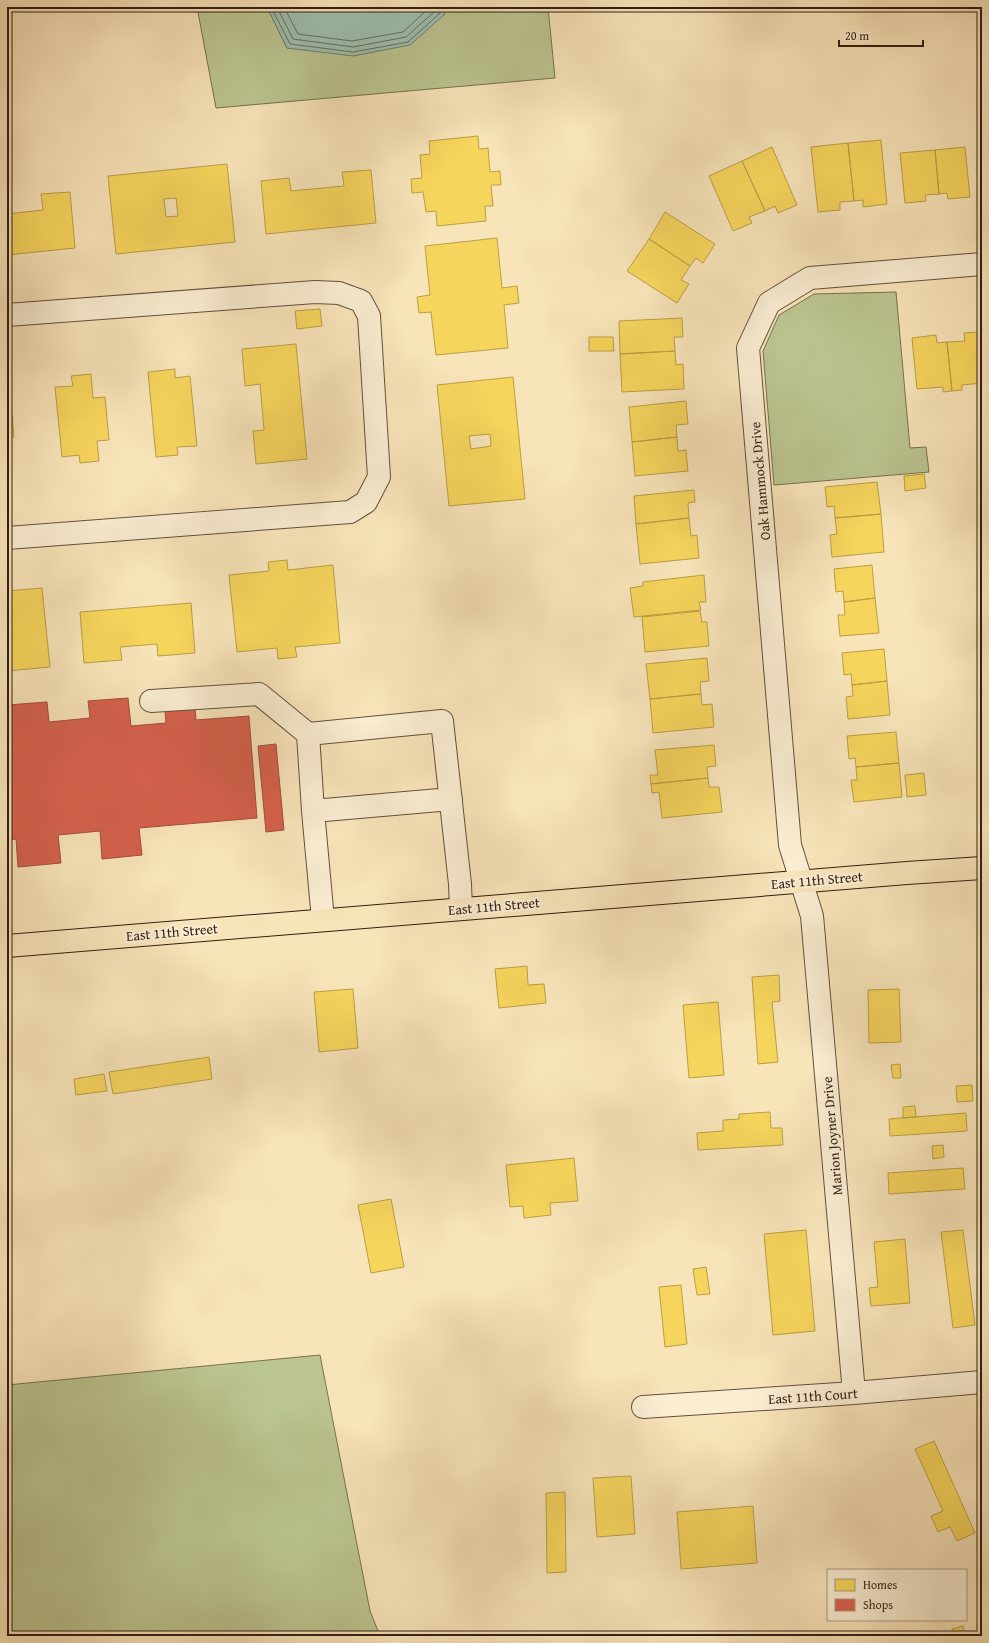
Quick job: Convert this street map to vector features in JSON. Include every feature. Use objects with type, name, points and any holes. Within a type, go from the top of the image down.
[{"type":"main road","name":"East 11th Street","points":[[7,946],[801,881],[982,868]]},
{"type":"street","name":"Oak Hammock Drive","points":[[801,881],[790,845],[748,348],[769,302],[810,278],[982,264]]},
{"type":"street","points":[[7,316],[315,292],[338,293],[361,301],[369,316],[379,477],[366,502],[350,512],[7,538]]},
{"type":"street","points":[[151,701],[259,694],[308,734],[442,721],[460,884],[461,909]]},
{"type":"street","points":[[308,734],[313,811],[323,920]]},
{"type":"street","points":[[313,811],[451,799]]},
{"type":"street","name":"Marion Joyner Drive","points":[[801,881],[812,916],[854,1393]]},
{"type":"street","name":"East 11th Court","points":[[643,1407],[854,1393],[982,1382]]},
{"type":"green space","points":[[197,7],[267,7],[287,48],[444,15],[445,7],[548,7],[555,78],[216,108]]},
{"type":"green space","points":[[896,292],[910,448],[926,447],[929,472],[774,485],[763,351],[779,315],[814,294]]},
{"type":"green space","points":[[320,1355],[370,1611],[380,1636],[7,1636],[7,1385]]},
{"type":"water","points":[[267,7],[445,7],[444,15],[410,45],[353,56],[287,48]]},
{"type":"building: Homes","points":[[478,136],[479,149],[488,148],[490,172],[500,171],[501,185],[491,185],[493,206],[485,206],[486,221],[437,226],[436,211],[426,212],[423,192],[412,193],[411,179],[422,178],[420,155],[430,154],[429,141]]},
{"type":"building: Homes","points":[[881,140],[887,204],[863,207],[863,200],[854,201],[848,143]]},
{"type":"building: Homes","points":[[848,143],[854,201],[840,202],[840,210],[818,212],[811,147]]},
{"type":"building: Homes","points":[[772,147],[797,205],[778,213],[775,206],[765,211],[742,161]]},
{"type":"building: Homes","points":[[965,147],[970,197],[948,199],[947,193],[939,194],[935,150]]},
{"type":"building: Homes","points":[[935,150],[939,194],[925,195],[926,201],[905,203],[900,153]]},
{"type":"building: Homes","points":[[742,161],[765,211],[749,217],[752,223],[733,231],[709,176]]},
{"type":"building: Homes","points":[[227,164],[235,242],[116,254],[108,176]],"holes":[[[176,198],[178,216],[166,217],[164,199]]]},
{"type":"building: Homes","points":[[371,170],[376,223],[266,234],[261,181],[289,178],[291,191],[344,186],[342,172]]},
{"type":"building: Homes","points":[[70,192],[75,248],[7,255],[7,214],[43,210],[41,194]]},
{"type":"building: Homes","points":[[665,212],[715,244],[703,263],[696,258],[690,266],[649,239]]},
{"type":"building: Homes","points":[[497,238],[502,288],[517,286],[519,303],[504,305],[508,348],[436,355],[431,312],[419,313],[417,297],[430,295],[425,246]]},
{"type":"building: Homes","points":[[649,239],[690,266],[681,280],[689,284],[677,303],[627,271]]},
{"type":"building: Homes","points":[[320,309],[322,326],[297,329],[295,311]]},
{"type":"building: Homes","points":[[682,318],[683,337],[674,337],[675,351],[620,354],[619,321]]},
{"type":"building: Homes","points":[[980,332],[982,351],[982,383],[962,385],[962,390],[952,391],[947,342],[965,341],[964,333]]},
{"type":"building: Homes","points":[[936,335],[937,343],[947,342],[952,391],[943,392],[943,387],[917,389],[912,338]]},
{"type":"building: Homes","points":[[589,337],[613,337],[614,351],[589,351]]},
{"type":"building: Homes","points":[[296,344],[307,459],[256,464],[253,431],[264,430],[260,384],[245,386],[242,349]]},
{"type":"building: Homes","points":[[675,351],[676,365],[683,364],[684,389],[622,392],[620,354]]},
{"type":"building: Homes","points":[[175,369],[175,378],[190,376],[197,446],[177,447],[178,455],[156,457],[148,372]]},
{"type":"building: Homes","points":[[91,374],[93,398],[105,397],[109,440],[97,441],[99,461],[80,463],[79,455],[62,457],[55,387],[73,386],[71,376]]},
{"type":"building: Homes","points":[[513,377],[525,499],[449,506],[437,385]],"holes":[[[490,434],[491,446],[471,449],[469,436]]]},
{"type":"building: Homes","points":[[686,401],[688,424],[676,425],[677,437],[632,442],[629,407]]},
{"type":"building: Homes","points":[[12,414],[14,437],[7,438],[7,415]]},
{"type":"building: Homes","points":[[677,437],[678,451],[686,450],[688,471],[635,476],[632,442]]},
{"type":"building: Homes","points":[[924,474],[926,488],[905,491],[904,476]]},
{"type":"building: Homes","points":[[877,482],[881,514],[835,518],[834,506],[827,507],[825,487]]},
{"type":"building: Homes","points":[[694,490],[695,502],[688,503],[689,518],[636,524],[634,496]]},
{"type":"building: Homes","points":[[881,514],[884,552],[832,557],[830,535],[837,534],[835,518]]},
{"type":"building: Homes","points":[[689,518],[691,536],[697,535],[699,558],[640,564],[636,524]]},
{"type":"building: Homes","points":[[287,560],[288,570],[333,565],[340,643],[295,647],[297,657],[278,659],[277,648],[237,652],[229,575],[269,571],[268,562]]},
{"type":"building: Homes","points":[[872,565],[875,598],[844,602],[843,591],[836,592],[834,569]]},
{"type":"building: Homes","points":[[704,575],[706,602],[699,602],[701,610],[634,617],[630,588],[643,586],[643,582]]},
{"type":"building: Homes","points":[[42,588],[50,667],[7,671],[7,591]]},
{"type":"building: Homes","points":[[875,598],[879,633],[840,636],[838,615],[845,615],[844,602]]},
{"type":"building: Homes","points":[[191,603],[195,653],[158,656],[157,644],[120,647],[122,660],[84,663],[80,612]]},
{"type":"building: Homes","points":[[700,611],[702,622],[707,622],[709,646],[645,652],[642,617]]},
{"type":"building: Homes","points":[[884,649],[887,681],[852,685],[851,674],[844,675],[842,653]]},
{"type":"building: Homes","points":[[707,658],[709,681],[700,682],[701,694],[650,699],[646,664]]},
{"type":"building: Homes","points":[[887,681],[890,715],[848,719],[846,697],[853,696],[852,685]]},
{"type":"building: Homes","points":[[701,694],[702,705],[712,704],[714,727],[653,733],[650,699]]},
{"type":"building: Homes","points":[[896,732],[899,763],[856,767],[855,758],[849,759],[847,736]]},
{"type":"building: Homes","points":[[714,745],[716,766],[707,767],[708,778],[651,784],[650,775],[658,775],[655,750]]},
{"type":"building: Homes","points":[[899,763],[902,797],[854,802],[851,780],[857,780],[856,767]]},
{"type":"building: Homes","points":[[924,773],[926,795],[907,797],[905,775]]},
{"type":"building: Homes","points":[[708,778],[709,787],[719,787],[722,812],[662,818],[659,792],[652,793],[651,784]]},
{"type":"building: Homes","points":[[527,966],[528,985],[544,984],[546,1003],[499,1008],[495,969]]},
{"type":"building: Homes","points":[[779,975],[780,1001],[772,1002],[778,1062],[758,1064],[752,977]]},
{"type":"building: Homes","points":[[353,989],[358,1048],[319,1052],[314,992]]},
{"type":"building: Homes","points":[[899,989],[901,1042],[869,1043],[868,990]]},
{"type":"building: Homes","points":[[718,1002],[724,1075],[689,1078],[683,1005]]},
{"type":"building: Homes","points":[[209,1057],[212,1079],[113,1094],[109,1072]]},
{"type":"building: Homes","points":[[900,1064],[901,1078],[893,1078],[891,1065]]},
{"type":"building: Homes","points":[[104,1074],[107,1091],[76,1095],[74,1079]]},
{"type":"building: Homes","points":[[972,1085],[973,1101],[957,1102],[956,1086]]},
{"type":"building: Homes","points":[[915,1106],[916,1117],[903,1118],[903,1107]]},
{"type":"building: Homes","points":[[770,1112],[771,1128],[782,1128],[783,1145],[698,1150],[697,1133],[723,1131],[723,1120],[739,1119],[739,1114]]},
{"type":"building: Homes","points":[[966,1113],[967,1131],[890,1136],[889,1119]]},
{"type":"building: Homes","points":[[943,1145],[944,1157],[933,1159],[932,1146]]},
{"type":"building: Homes","points":[[574,1158],[578,1201],[550,1203],[551,1215],[524,1218],[523,1206],[510,1207],[506,1165]]},
{"type":"building: Homes","points":[[963,1168],[965,1189],[889,1194],[888,1173]]},
{"type":"building: Homes","points":[[391,1199],[404,1267],[371,1273],[358,1205]]},
{"type":"building: Homes","points":[[806,1230],[815,1331],[773,1335],[764,1234]]},
{"type":"building: Homes","points":[[963,1230],[975,1325],[953,1328],[941,1232]]},
{"type":"building: Homes","points":[[905,1239],[910,1303],[871,1306],[869,1288],[878,1287],[874,1242]]},
{"type":"building: Homes","points":[[706,1267],[710,1294],[697,1295],[693,1269]]},
{"type":"building: Homes","points":[[681,1285],[687,1344],[665,1347],[659,1287]]},
{"type":"building: Homes","points":[[934,1441],[975,1533],[957,1541],[950,1527],[938,1532],[931,1516],[943,1511],[915,1449]]},
{"type":"building: Homes","points":[[631,1476],[635,1534],[597,1537],[593,1478]]},
{"type":"building: Homes","points":[[565,1492],[566,1572],[547,1573],[546,1493]]},
{"type":"building: Homes","points":[[753,1506],[757,1563],[681,1569],[677,1512]]},
{"type":"building: Homes","points":[[963,1626],[965,1636],[953,1636],[952,1629]]},
{"type":"building: Shops","points":[[128,698],[131,726],[166,723],[165,711],[195,708],[196,720],[249,716],[257,818],[139,828],[142,855],[102,859],[100,831],[58,835],[61,863],[18,867],[16,839],[7,840],[7,705],[47,702],[49,722],[90,718],[88,701]]},
{"type":"building: Shops","points":[[276,744],[284,830],[266,832],[258,746]]}]
